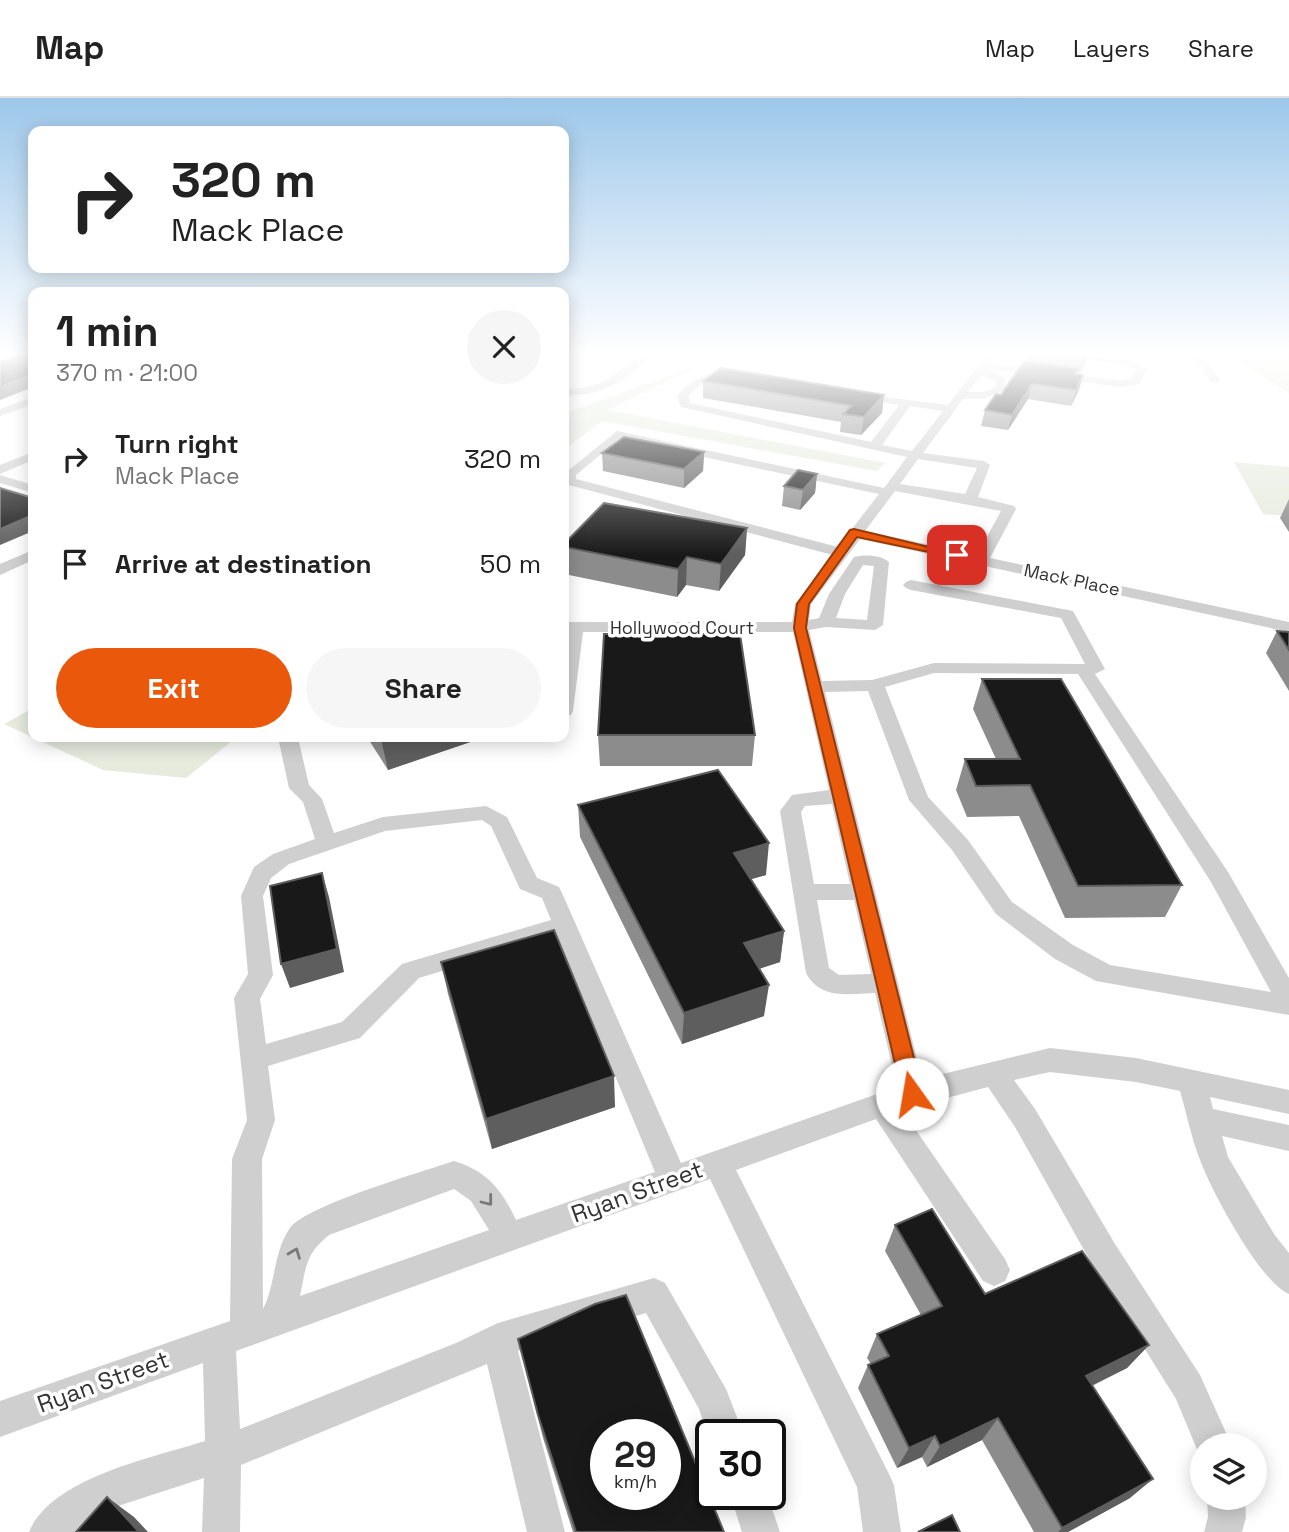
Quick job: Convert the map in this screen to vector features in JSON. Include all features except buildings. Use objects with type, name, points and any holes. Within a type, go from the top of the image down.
[{"type":"street","points":[[757,422],[913,455],[984,465],[970,499]]},
{"type":"street","points":[[874,447],[892,422]]},
{"type":"street","points":[[912,1094],[800,628],[803,604],[839,552],[940,422]]},
{"type":"street","points":[[839,552],[570,481],[570,474],[617,435],[888,489],[970,499],[1009,509],[982,560]]},
{"type":"street","points":[[0,470],[28,458]]},
{"type":"street","points":[[0,479],[28,487]]},
{"type":"street","name":"Mack Place","points":[[854,533],[1289,627]]},
{"type":"street","points":[[0,570],[28,556]]},
{"type":"street","name":"Hollywood Court","points":[[570,627],[800,628],[826,622],[876,625],[882,562],[859,560],[837,594],[826,622]]},
{"type":"street","points":[[814,687],[875,685],[934,668],[1096,669],[1067,614],[911,584]]},
{"type":"street","points":[[634,629],[637,647]]},
{"type":"street","points":[[1083,669],[1220,878],[1289,1003]]},
{"type":"street","points":[[875,685],[919,800],[960,845],[1004,908],[1064,951],[1105,974],[1289,1003]]},
{"type":"street","points":[[289,743],[299,788],[312,799],[327,843]]},
{"type":"street","points":[[841,796],[799,800],[790,811],[818,973],[834,985],[886,983]]},
{"type":"street","points":[[221,1532],[223,1453],[247,1159],[261,1120],[247,998],[261,975],[252,896],[262,873],[281,859],[383,824],[486,813],[499,822],[528,883],[551,892],[673,1179]]},
{"type":"street","points":[[804,892],[864,892]]},
{"type":"street","points":[[254,1059],[351,1030],[411,971],[564,925]]},
{"type":"street","name":"Ryan Street","points":[[0,1419],[912,1094],[1050,1059],[1136,1070],[1289,1102]]},
{"type":"street","points":[[994,1074],[1025,1118],[1104,1255],[1188,1387],[1208,1433]]},
{"type":"street","points":[[1191,1082],[1215,1162],[1263,1245],[1289,1278]]},
{"type":"street","points":[[882,1105],[994,1270]]},
{"type":"street","points":[[1202,1119],[1289,1138]]},
{"type":"street","points":[[717,1163],[876,1485],[883,1532]]},
{"type":"street","points":[[279,1319],[292,1257],[302,1237],[319,1224],[454,1175],[468,1178],[493,1205],[508,1238]]},
{"type":"street","points":[[48,1532],[57,1522],[100,1494],[223,1453],[466,1356],[498,1340],[654,1294],[714,1401],[720,1419]]},
{"type":"street","points":[[498,1340],[546,1532]]},
{"type":"street","points":[[753,1510],[761,1532]]},
{"type":"street","points":[[1223,1532],[1227,1510]]},
{"type":"shaded area","points":[[569,422],[602,422],[569,445]]},
{"type":"shaded area","points":[[608,422],[670,422],[885,463],[877,471]]},
{"type":"shaded area","points":[[1234,462],[1289,467],[1289,516],[1263,514]]},
{"type":"shaded area","points":[[28,711],[28,735],[4,724]]},
{"type":"shaded area","points":[[43,742],[231,742],[186,778],[103,770]]},
{"type":"route","points":[[912,1094],[800,628],[803,604],[854,533],[957,555]]}]
